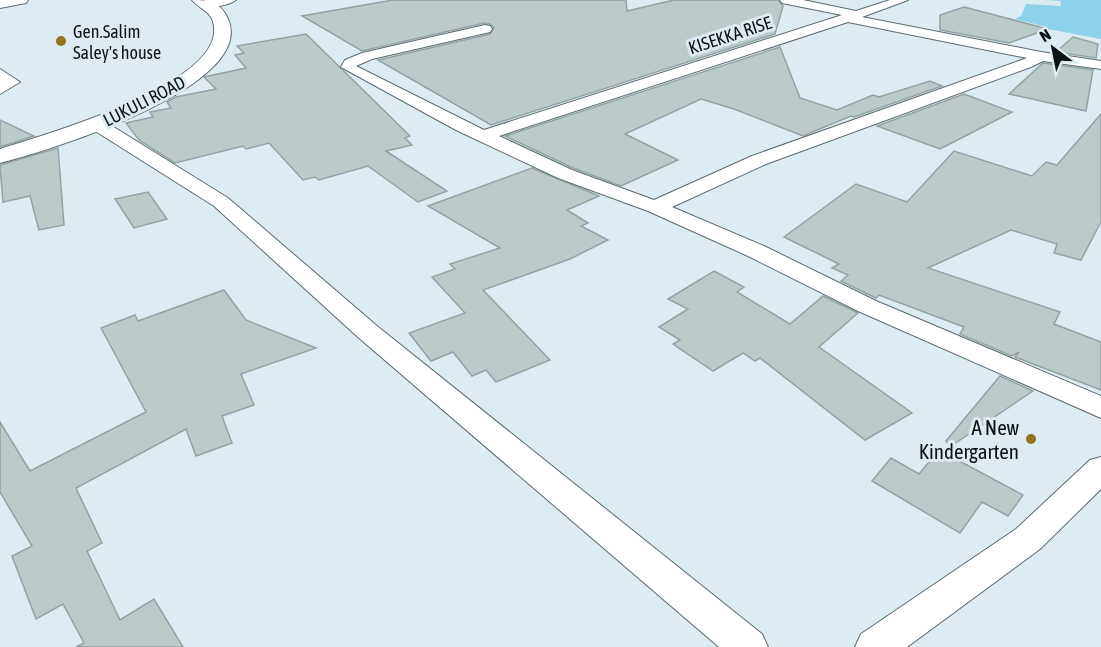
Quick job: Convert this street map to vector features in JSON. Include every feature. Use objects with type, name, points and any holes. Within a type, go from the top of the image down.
[{"type":"street","points":[[0,4],[22,0]]},
{"type":"street","points":[[203,2],[230,0]]},
{"type":"street","points":[[786,0],[1041,56],[1101,65]]},
{"type":"street","name":"KISEKKA RISE","points":[[482,136],[902,0]]},
{"type":"street","name":"LUKULI ROAD","points":[[0,156],[98,124],[169,91],[211,62],[220,50],[224,39],[223,28],[220,17],[203,2]]},
{"type":"street","points":[[485,29],[367,56],[350,63],[348,67],[482,136],[565,174],[655,207],[756,251],[867,306],[1101,408]]},
{"type":"street","points":[[655,207],[759,160],[1041,56]]},
{"type":"street","points":[[0,74],[12,82],[0,88]]},
{"type":"street","points":[[98,124],[221,202],[368,332],[748,647]]},
{"type":"street","points":[[875,647],[1028,539],[1101,469]]},
{"type":"shaded area","points":[[1044,0],[1101,0],[1101,39],[1048,29],[1015,19],[1021,16],[1026,4],[1061,6],[1060,1]]},
{"type":"building","points":[[393,0],[626,0],[627,11],[674,0],[778,0],[783,6],[775,34],[491,125],[378,60],[490,34],[494,28],[490,24],[484,23],[362,51],[302,16]]},
{"type":"building","points":[[964,7],[1048,29],[1009,43],[940,30],[940,15]]},
{"type":"building","points":[[306,34],[410,136],[405,138],[412,145],[386,151],[447,191],[418,202],[368,166],[319,180],[315,177],[303,180],[269,143],[246,149],[243,146],[175,163],[139,140],[126,123],[153,117],[150,112],[171,108],[167,102],[176,97],[216,89],[204,77],[246,68],[235,55],[244,53],[237,46]]},
{"type":"building","points":[[1073,37],[1098,44],[1096,58],[1056,52]]},
{"type":"building","points":[[780,47],[800,98],[837,110],[873,95],[879,97],[930,81],[942,86],[854,117],[851,116],[803,136],[734,109],[701,99],[625,134],[678,160],[621,186],[573,168],[505,136]]},
{"type":"building","points":[[1043,63],[1093,70],[1086,111],[1009,94]]},
{"type":"building","points":[[964,94],[1012,112],[940,149],[877,126]]},
{"type":"building","points":[[1101,114],[1101,222],[1081,260],[1054,253],[1057,244],[1011,230],[928,268],[1060,312],[1054,324],[1101,342],[1101,390],[1015,357],[1019,352],[1012,356],[960,334],[964,327],[879,295],[876,298],[841,281],[848,275],[832,268],[839,264],[784,237],[856,184],[907,202],[954,151],[1032,176],[1046,162],[1057,165]]},
{"type":"building","points":[[0,120],[34,136],[0,147]]},
{"type":"building","points":[[58,148],[64,225],[39,230],[30,196],[3,202],[0,165]]},
{"type":"building","points":[[532,168],[599,196],[567,210],[588,223],[581,226],[608,240],[570,259],[483,290],[550,360],[496,382],[486,370],[472,376],[453,352],[431,361],[409,333],[465,313],[432,277],[455,269],[450,264],[500,248],[428,206]]},
{"type":"building","points":[[148,192],[167,219],[134,228],[115,199]]},
{"type":"building","points":[[714,271],[744,287],[737,292],[790,324],[823,296],[858,313],[819,347],[912,413],[865,440],[760,358],[755,361],[743,353],[713,371],[673,344],[680,340],[659,327],[688,309],[668,299]]},
{"type":"building","points":[[224,290],[246,320],[316,348],[241,374],[254,405],[222,416],[232,443],[196,456],[186,429],[76,488],[102,543],[87,551],[120,620],[154,599],[183,647],[76,647],[84,643],[63,604],[36,619],[12,556],[32,546],[0,492],[0,422],[30,471],[146,412],[101,328],[135,315],[138,321]]},
{"type":"building","points":[[1000,376],[1033,391],[951,446],[946,441]]},
{"type":"building","points":[[939,450],[1023,495],[1008,516],[982,502],[960,533],[872,481],[891,458],[919,474]]},
{"type":"place","name":"Gen.Salim Saley's house","points":[[61,41]]},
{"type":"place","name":"A New Kindergarten","points":[[1031,439]]}]
